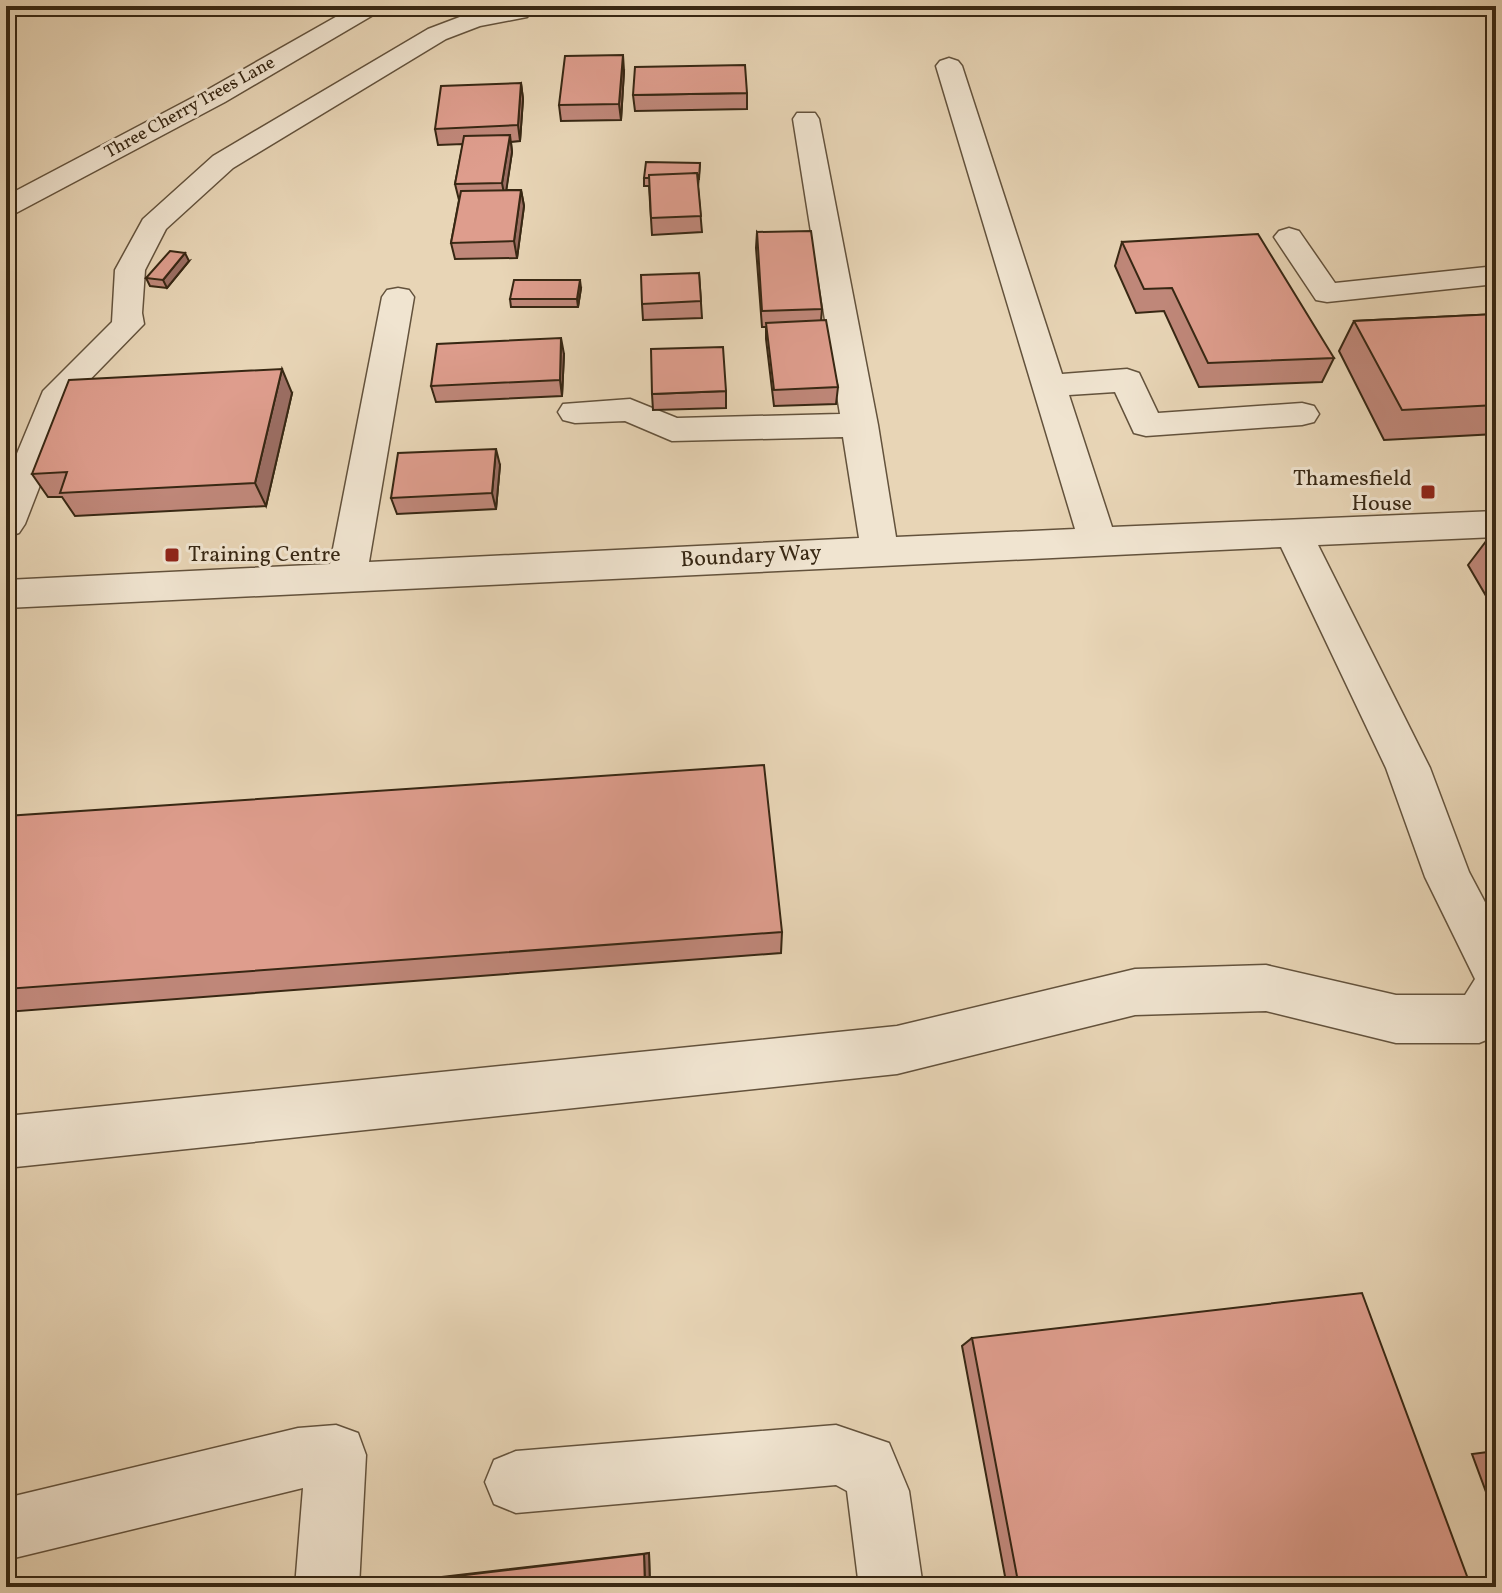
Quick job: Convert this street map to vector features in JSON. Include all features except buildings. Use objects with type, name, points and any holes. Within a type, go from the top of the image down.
[{"type":"street","name":"Three Cherry Trees Lane","points":[[6,207],[216,96],[372,6]]},
{"type":"street","points":[[6,524],[60,391],[128,324],[126,313],[130,270],[153,225],[223,162],[437,34],[474,20],[519,12]]},
{"type":"street","points":[[949,66],[1098,542]]},
{"type":"street","points":[[806,119],[861,425],[880,550]]},
{"type":"street","points":[[1289,237],[1327,293],[1496,275]]},
{"type":"street","points":[[347,577],[398,297]]},
{"type":"street","points":[[1049,386],[1127,380],[1146,425],[1302,414]]},
{"type":"street","points":[[575,412],[630,410],[672,430],[861,425]]},
{"type":"street","name":"Boundary Way","points":[[6,594],[880,550],[1496,524]]},
{"type":"street","points":[[1293,533],[1408,768],[1448,877],[1496,972]]},
{"type":"street","points":[[6,1142],[897,1050],[1135,992],[1266,988],[1396,1019],[1479,1019],[1496,988]]},
{"type":"street","points":[[6,1529],[298,1458],[336,1455],[327,1587]]},
{"type":"street","points":[[516,1482],[836,1455],[867,1465],[878,1491],[891,1587]]},
{"type":"place","name":"Thamesfield House","points":[[1428,492]]},
{"type":"place","name":"Training Centre","points":[[172,555]]}]
